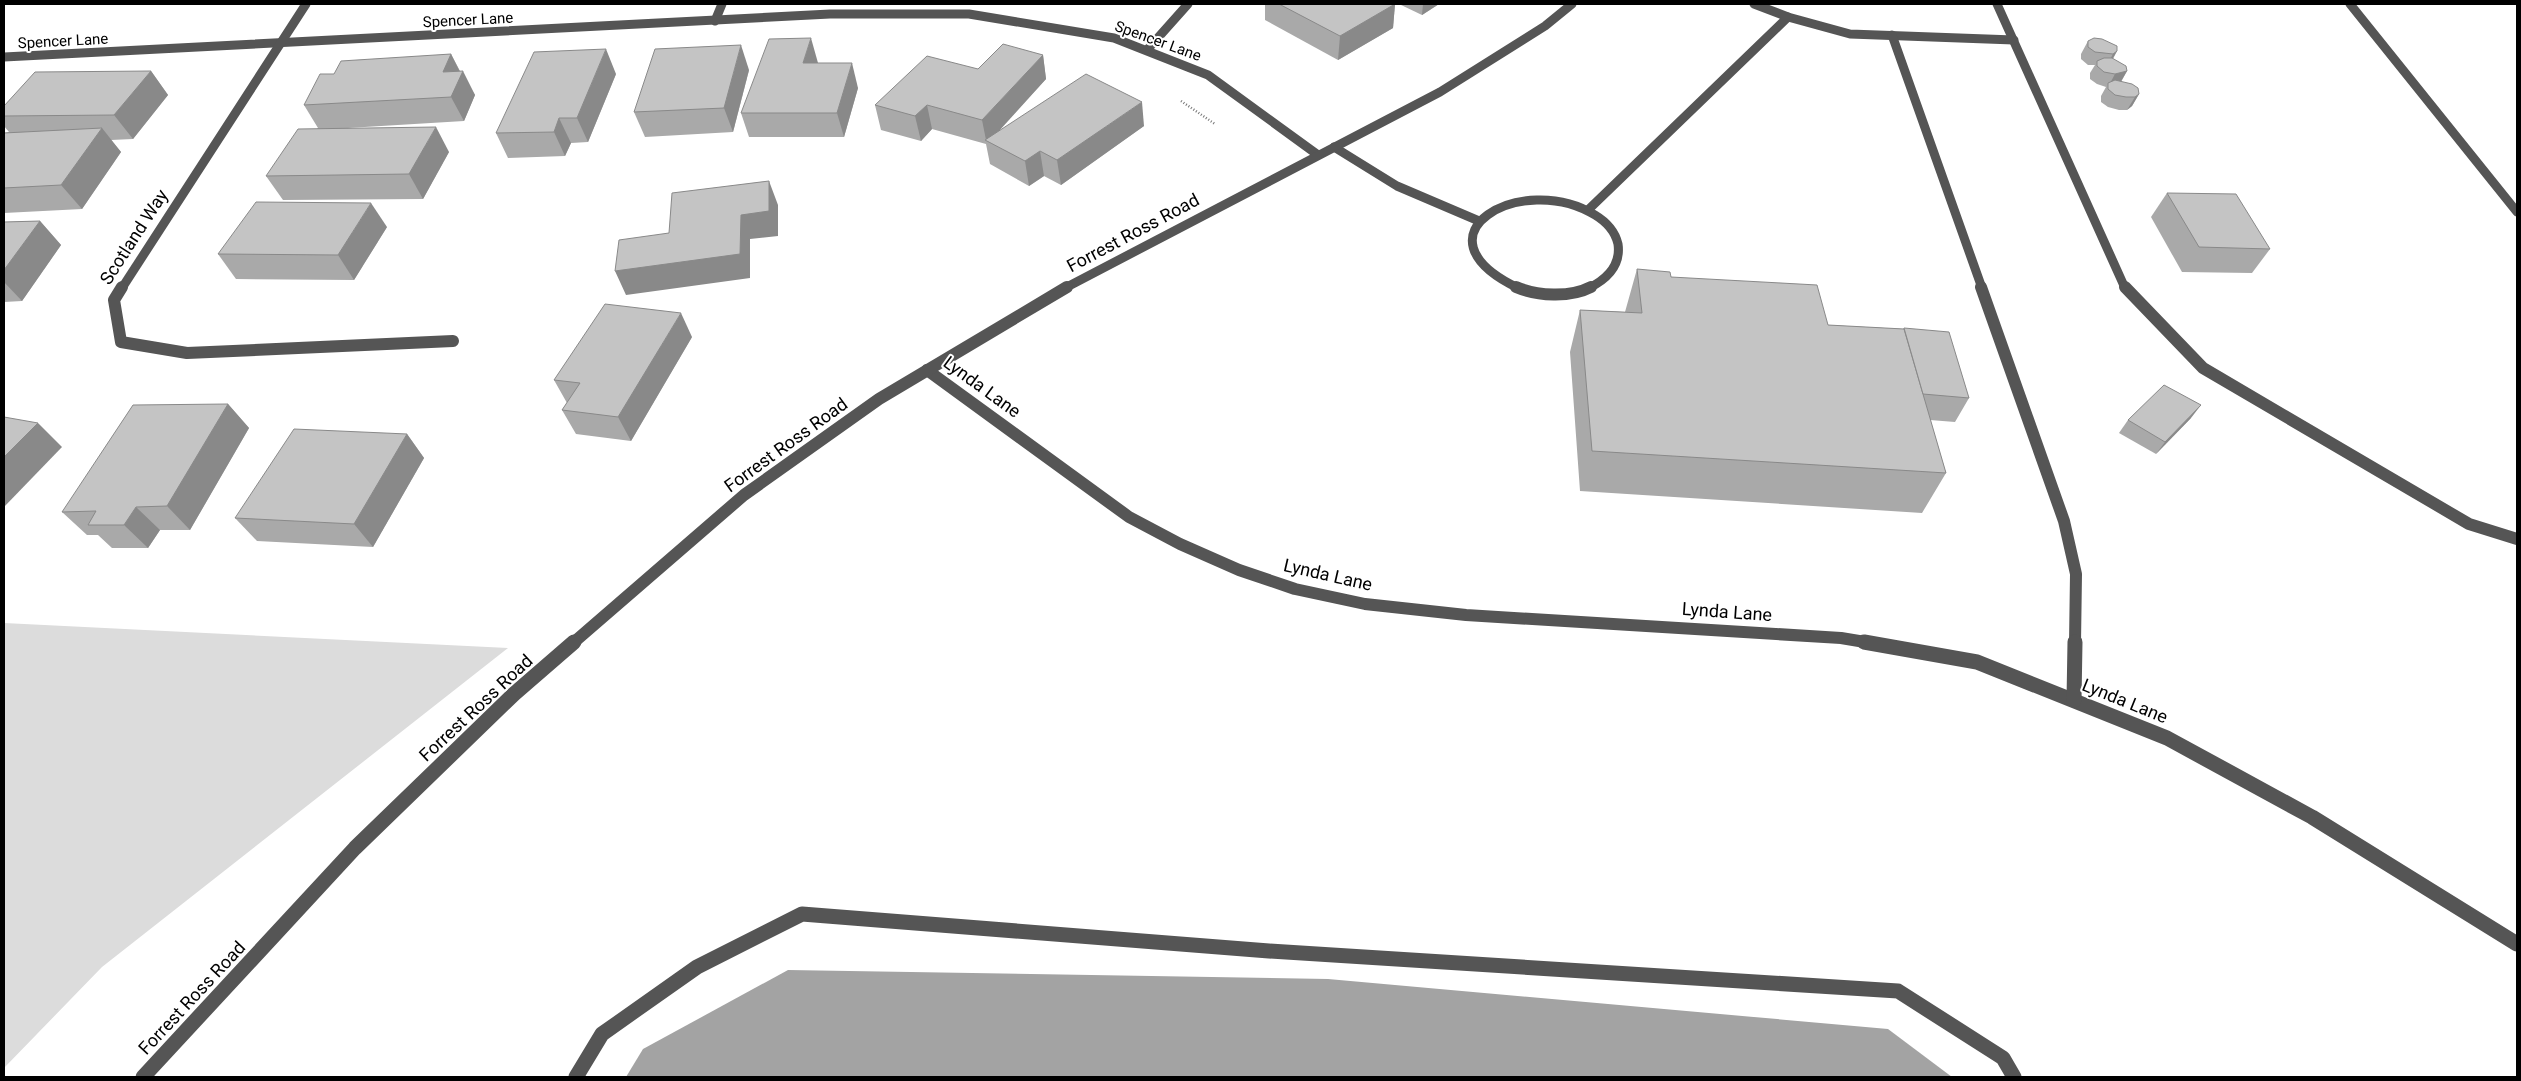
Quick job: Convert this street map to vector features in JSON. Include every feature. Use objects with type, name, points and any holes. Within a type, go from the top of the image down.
[{"type":"street","name":"Scotland Way","points":[[306,4],[114,300],[121,342],[187,353],[453,340]]},
{"type":"street","points":[[715,21],[722,4]]},
{"type":"street","points":[[1147,50],[1188,4]]},
{"type":"street","name":"Forrest Ross Road","points":[[142,1077],[355,848],[514,694],[744,495],[879,399],[1050,296],[1440,92],[1545,26],[1572,4]]},
{"type":"street","points":[[1754,4],[1788,17],[1850,34],[2014,40]]},
{"type":"street","points":[[1997,4],[2126,290],[2203,368],[2469,524],[2517,539]]},
{"type":"street","points":[[2350,4],[2517,212]]},
{"type":"street","name":"Spencer Lane","points":[[4,57],[830,14],[969,14],[1114,38],[1147,50],[1208,75],[1318,155]]},
{"type":"street","points":[[1588,210],[1788,17]]},
{"type":"street","points":[[1892,35],[2064,521],[2076,574],[2074,700]]},
{"type":"street","points":[[1334,147],[1397,186],[1478,221]]},
{"type":"street","points":[[1519,199],[1566,202],[1588,210],[1605,222],[1616,237],[1620,253],[1615,268],[1603,281],[1584,291],[1560,294],[1527,291],[1511,286],[1491,274],[1478,260],[1471,244],[1473,229],[1478,221],[1499,205],[1519,199]]},
{"type":"street","name":"Lynda Lane","points":[[927,370],[1129,517],[1180,544],[1240,570],[1295,588],[1365,604],[1466,615],[1638,624],[1841,638],[1977,662],[2167,738],[2312,818],[2517,944]]},
{"type":"street","points":[[576,1077],[602,1034],[697,966],[802,914],[1269,951],[1898,991],[2003,1058],[2014,1077]]},
{"type":"shaded area","points":[[4,623],[508,648],[102,967],[4,1068]]},
{"type":"shaded area","points":[[788,970],[1328,979],[1888,1029],[1952,1077],[626,1077],[643,1049]]},
{"type":"building","points":[[1279,4],[1395,4],[1340,36]]},
{"type":"building","points":[[811,38],[803,63],[852,63],[837,113],[741,113],[769,39]]},
{"type":"building","points":[[2094,38],[2102,39],[2117,46],[2117,51],[2113,54],[2095,52],[2088,47],[2088,41]]},
{"type":"building","points":[[1003,44],[1043,55],[982,120],[927,105],[915,116],[875,105],[927,56],[978,69]]},
{"type":"building","points":[[741,45],[724,108],[634,112],[655,49]]},
{"type":"building","points":[[606,49],[577,118],[559,118],[554,132],[496,133],[534,52]]},
{"type":"building","points":[[451,54],[443,72],[463,71],[451,97],[304,105],[320,74],[334,74],[341,61]]},
{"type":"building","points":[[2104,58],[2112,58],[2126,66],[2127,71],[2115,74],[2104,72],[2097,66],[2097,61]]},
{"type":"building","points":[[151,71],[114,115],[4,116],[4,106],[35,72]]},
{"type":"building","points":[[1086,74],[1142,102],[1057,160],[1040,151],[1025,161],[985,140]]},
{"type":"building","points":[[2115,80],[2132,84],[2138,88],[2139,94],[2135,97],[2115,95],[2108,89],[2108,83]]},
{"type":"building","points":[[436,127],[409,174],[266,176],[298,129]]},
{"type":"building","points":[[102,128],[61,185],[4,188],[4,133]]},
{"type":"building","points":[[769,181],[769,211],[741,215],[740,254],[615,271],[619,240],[669,233],[672,193]]},
{"type":"building","points":[[2167,193],[2236,194],[2270,249],[2199,247]]},
{"type":"building","points":[[256,202],[371,203],[338,255],[218,254]]},
{"type":"building","points":[[40,221],[4,270],[4,222]]},
{"type":"building","points":[[1637,269],[1670,272],[1671,277],[1817,285],[1828,325],[1904,329],[1946,473],[1592,451],[1580,310],[1642,313]]},
{"type":"building","points":[[605,304],[681,313],[618,417],[562,410],[580,383],[554,380]]},
{"type":"building","points":[[1904,328],[1949,332],[1969,398],[1923,394]]},
{"type":"building","points":[[2164,385],[2201,405],[2165,442],[2128,420]]},
{"type":"building","points":[[228,404],[167,506],[136,507],[124,525],[88,525],[96,511],[62,512],[133,405]]},
{"type":"building","points":[[4,417],[38,423],[4,457]]},
{"type":"building","points":[[294,429],[407,434],[354,524],[235,518]]}]
